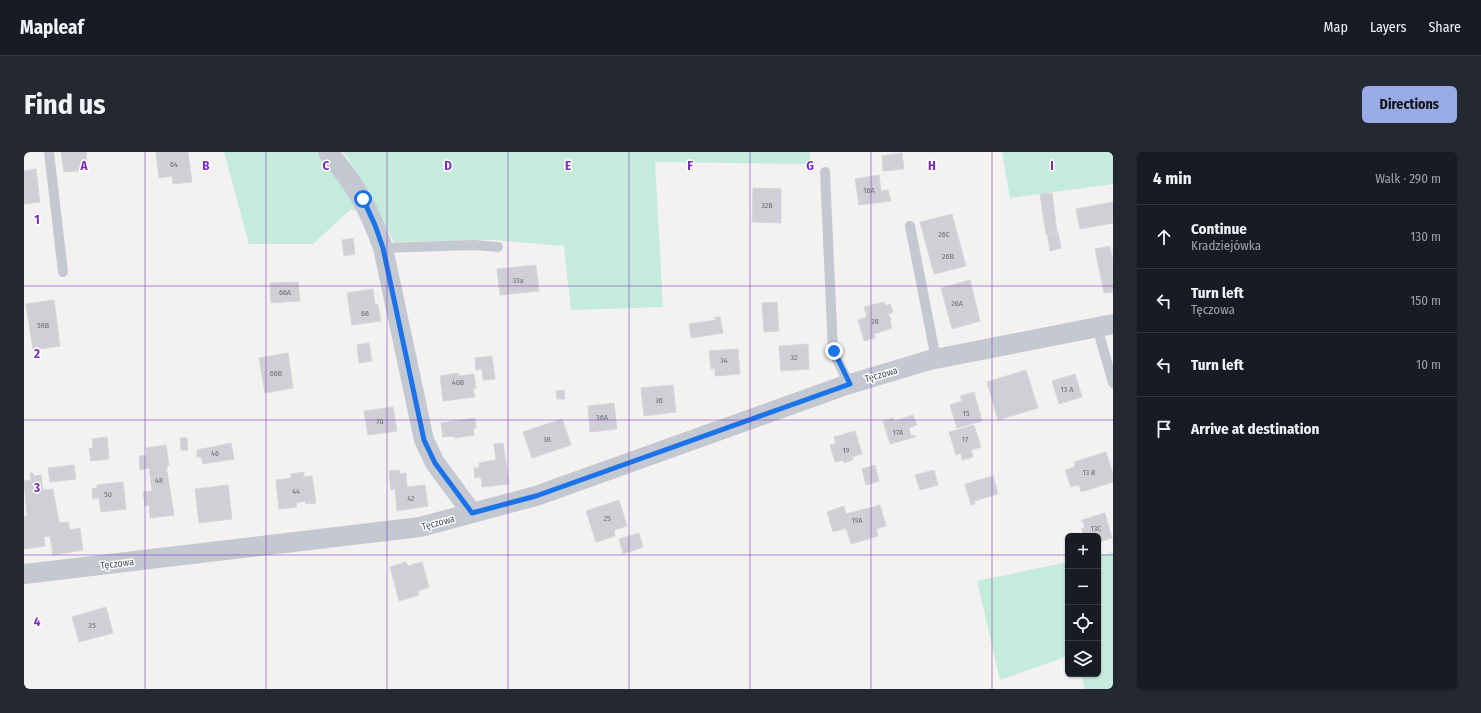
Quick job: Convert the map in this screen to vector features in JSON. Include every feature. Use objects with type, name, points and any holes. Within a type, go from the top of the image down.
[{"type":"street","points":[[328,152],[345,172],[363,199],[375,225],[383,248],[424,440],[435,463],[472,513]]},
{"type":"street","name":"Tęczowa","points":[[24,574],[420,527],[536,496],[850,384],[936,359],[1105,326]]},
{"type":"lane","points":[[49,152],[63,272]]},
{"type":"lane","points":[[825,172],[834,351],[850,384]]},
{"type":"lane","points":[[910,226],[936,359]]},
{"type":"lane","points":[[383,248],[474,245],[498,247]]},
{"type":"lane","points":[[1105,326],[1113,383]]},
{"type":"green space","points":[[224,152],[316,152],[332,165],[363,214],[351,209],[313,244],[249,244]]},
{"type":"green space","points":[[342,152],[810,152],[810,164],[655,162],[663,307],[571,310],[564,246],[492,240],[394,242],[347,156]]},
{"type":"green space","points":[[1002,152],[1113,152],[1113,184],[1010,198]]},
{"type":"green space","points":[[1113,552],[1113,689],[1085,689],[1082,677],[1101,677],[1101,555]]},
{"type":"green space","points":[[1065,563],[1065,657],[1000,680],[977,581]]},
{"type":"building","points":[[61,152],[86,152],[88,170],[64,172]]},
{"type":"building","points":[[156,152],[188,152],[192,182],[173,184],[172,176],[159,178]]},
{"type":"building","points":[[902,153],[904,169],[883,171],[882,156]]},
{"type":"building","points":[[36,169],[40,202],[24,204],[24,171]]},
{"type":"building","points":[[879,175],[881,191],[888,190],[891,201],[859,205],[855,179]]},
{"type":"building","points":[[753,188],[781,189],[781,223],[752,222]]},
{"type":"building","points":[[1052,193],[1057,232],[1046,234],[1040,194]]},
{"type":"building","points":[[1113,202],[1113,223],[1080,229],[1076,209]]},
{"type":"building","points":[[952,214],[966,266],[934,274],[920,222]]},
{"type":"building","points":[[1058,232],[1061,248],[1050,251],[1047,234]]},
{"type":"building","points":[[353,238],[355,254],[344,256],[342,240]]},
{"type":"building","points":[[1110,246],[1113,260],[1113,292],[1104,293],[1095,249]]},
{"type":"building","points":[[536,265],[539,291],[500,295],[497,269]]},
{"type":"building","points":[[970,280],[980,321],[952,329],[941,288]]},
{"type":"building","points":[[298,282],[300,301],[271,303],[270,283]]},
{"type":"building","points":[[373,289],[375,304],[378,305],[381,321],[352,325],[347,293]]},
{"type":"building","points":[[54,300],[60,346],[33,350],[26,304]]},
{"type":"building","points":[[777,302],[779,331],[764,332],[762,303]]},
{"type":"building","points":[[884,302],[886,306],[890,304],[893,312],[888,314],[891,319],[890,322],[892,328],[874,334],[875,338],[864,341],[858,320],[867,317],[864,307]]},
{"type":"building","points":[[715,317],[720,317],[723,333],[691,338],[689,324],[716,320]]},
{"type":"building","points":[[369,343],[372,361],[359,363],[357,345]]},
{"type":"building","points":[[808,344],[809,369],[781,371],[779,346]]},
{"type":"building","points":[[738,349],[740,374],[715,376],[715,368],[711,369],[709,351]]},
{"type":"building","points":[[288,353],[293,388],[265,393],[259,358]]},
{"type":"building","points":[[492,356],[495,379],[483,380],[482,369],[476,370],[475,358]]},
{"type":"building","points":[[1026,370],[1038,408],[998,420],[987,382]]},
{"type":"building","points":[[458,373],[459,376],[474,374],[476,388],[473,389],[475,397],[443,401],[440,376]]},
{"type":"building","points":[[1075,374],[1082,397],[1059,404],[1052,381]]},
{"type":"building","points":[[673,385],[676,412],[644,416],[641,388]]},
{"type":"building","points":[[564,390],[565,399],[557,399],[556,391]]},
{"type":"building","points":[[974,392],[982,421],[957,428],[950,405],[962,401],[960,396]]},
{"type":"building","points":[[614,403],[617,429],[590,432],[588,406]]},
{"type":"building","points":[[393,407],[397,431],[368,435],[364,411]]},
{"type":"building","points":[[913,415],[917,425],[909,428],[911,436],[915,435],[915,437],[890,444],[883,421],[893,418],[895,421]]},
{"type":"building","points":[[475,418],[476,428],[473,429],[474,435],[455,438],[454,436],[443,437],[441,423]]},
{"type":"building","points":[[562,419],[571,445],[532,458],[523,432]]},
{"type":"building","points":[[974,425],[981,447],[971,450],[973,457],[962,460],[961,453],[956,455],[949,432]]},
{"type":"building","points":[[855,431],[862,454],[852,457],[853,460],[844,463],[843,460],[835,462],[830,445],[836,444],[834,437]]},
{"type":"building","points":[[107,437],[109,459],[91,461],[89,448],[93,448],[92,439]]},
{"type":"building","points":[[180,438],[187,438],[188,450],[181,450]]},
{"type":"building","points":[[231,443],[234,459],[203,464],[201,457],[197,457],[197,450]]},
{"type":"building","points":[[503,443],[509,484],[482,487],[481,477],[475,478],[474,468],[479,468],[479,463],[496,460],[494,444]]},
{"type":"building","points":[[166,445],[169,465],[167,467],[167,471],[174,515],[150,518],[149,505],[145,506],[143,492],[152,491],[149,468],[140,470],[139,456],[147,455],[146,448]]},
{"type":"building","points":[[1106,452],[1113,474],[1113,482],[1081,492],[1079,485],[1071,487],[1065,470],[1075,467],[1074,462]]},
{"type":"building","points":[[74,465],[76,479],[50,482],[48,468]]},
{"type":"building","points":[[875,465],[879,481],[866,485],[862,469]]},
{"type":"building","points":[[400,470],[400,474],[406,473],[407,487],[425,485],[428,506],[397,511],[395,489],[391,490],[389,471]]},
{"type":"building","points":[[934,470],[938,485],[920,490],[915,475]]},
{"type":"building","points":[[304,472],[304,477],[312,476],[316,503],[306,504],[305,501],[296,503],[297,507],[279,509],[276,480],[291,478],[291,474]]},
{"type":"building","points":[[30,473],[33,473],[34,476],[41,475],[43,490],[53,489],[59,523],[68,522],[70,530],[80,528],[83,550],[53,555],[50,536],[44,537],[45,546],[24,549],[24,516],[27,516],[24,481],[31,480]]},
{"type":"building","points":[[993,476],[998,494],[974,501],[975,504],[971,505],[965,484]]},
{"type":"building","points":[[123,482],[126,509],[101,512],[99,498],[93,499],[92,489],[97,488],[97,485]]},
{"type":"building","points":[[228,485],[232,519],[199,523],[195,489]]},
{"type":"building","points":[[619,500],[627,526],[614,530],[615,536],[596,542],[586,511]]},
{"type":"building","points":[[880,505],[886,526],[876,529],[878,536],[851,544],[846,528],[833,532],[827,512],[844,506],[846,514]]},
{"type":"building","points":[[1105,513],[1112,538],[1101,541],[1101,533],[1083,533],[1081,529],[1085,527],[1082,520]]},
{"type":"building","points":[[639,533],[643,547],[623,554],[619,539]]},
{"type":"building","points":[[406,562],[408,566],[422,562],[429,587],[418,591],[419,595],[399,601],[390,567]]},
{"type":"building","points":[[106,607],[113,633],[79,642],[72,617]]},
{"type":"route","points":[[363,199],[375,225],[383,248],[424,440],[435,463],[472,513],[536,496],[850,384],[834,351]]}]
